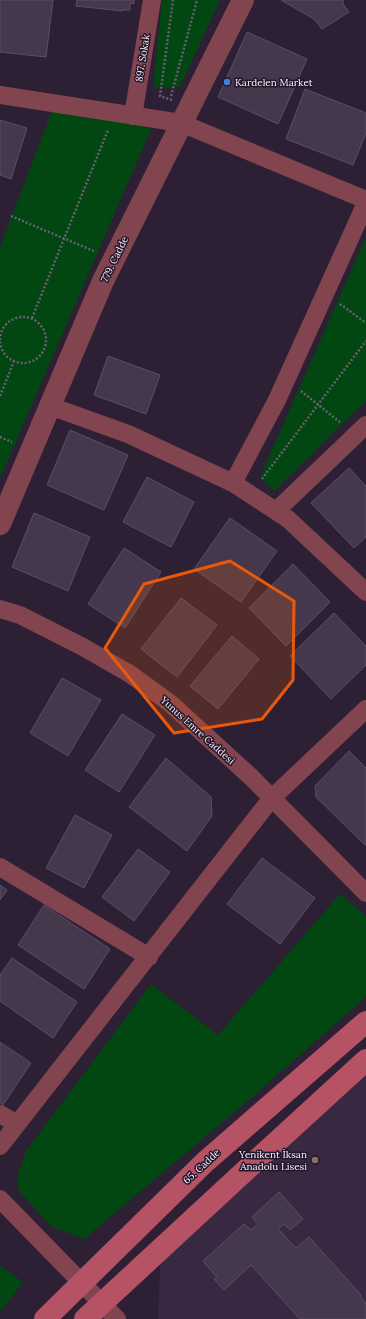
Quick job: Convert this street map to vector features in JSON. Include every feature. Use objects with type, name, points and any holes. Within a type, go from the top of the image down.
[{"type":"main road","name":"65. Cadde","points":[[45,1319],[205,1162],[366,1022]]},
{"type":"main road","points":[[85,1319],[366,1060]]},
{"type":"street","name":"897. Sokak","points":[[134,116],[152,0]]},
{"type":"street","name":"779. Cadde","points":[[0,524],[103,281],[243,0]]},
{"type":"street","points":[[0,95],[182,123],[366,202],[277,400],[233,483]]},
{"type":"street","points":[[50,406],[128,434],[233,483],[288,519],[366,592]]},
{"type":"street","points":[[276,511],[360,430]]},
{"type":"street","name":"Yunus Emre Caddesi","points":[[0,609],[27,618],[82,647],[130,674],[171,704],[251,777],[271,799],[366,893]]},
{"type":"street","points":[[0,1146],[271,799],[366,709]]},
{"type":"street","points":[[0,867],[149,957]]},
{"type":"street","points":[[0,1114],[17,1124]]},
{"type":"street","points":[[0,1199],[117,1319]]},
{"type":"path","points":[[173,0],[160,96],[170,100],[175,100]]},
{"type":"path","points":[[168,106],[197,0]]},
{"type":"path","points":[[32,318],[115,113]]},
{"type":"path","points":[[12,216],[114,259]]},
{"type":"path","points":[[326,293],[366,323]]},
{"type":"path","points":[[16,318],[32,318],[38,322],[45,334],[46,342],[44,348],[40,355],[28,362],[14,361],[2,350],[0,342],[1,330],[9,321],[16,318]]},
{"type":"path","points":[[251,494],[366,341]]},
{"type":"path","points":[[0,396],[14,361]]},
{"type":"path","points":[[286,379],[319,405],[360,430]]},
{"type":"highlighted area","points":[[230,561],[294,601],[293,680],[262,719],[174,733],[105,648],[144,584]]},
{"type":"shaded area","name":"Yenikent İksan Anadolu Lisesi","points":[[366,1070],[366,1319],[158,1319],[161,1251]]},
{"type":"green space","points":[[162,0],[220,0],[180,87],[153,88]]},
{"type":"green space","points":[[52,111],[152,127],[0,478],[0,247]]},
{"type":"green space","points":[[366,237],[366,401],[274,491],[260,477]]},
{"type":"green space","points":[[340,894],[366,916],[366,997],[244,1104],[84,1239],[52,1227],[19,1191],[17,1177],[26,1151],[151,984],[218,1035]]},
{"type":"green space","points":[[0,1265],[23,1282],[1,1311],[0,1310]]},
{"type":"building","points":[[0,0],[53,0],[46,57],[0,52]]},
{"type":"building","points":[[77,0],[134,0],[134,4],[130,3],[130,10],[122,11],[76,6]]},
{"type":"building","points":[[281,0],[343,0],[343,4],[349,12],[322,29],[314,19]]},
{"type":"building","points":[[247,32],[307,59],[278,124],[218,97]]},
{"type":"building","points":[[305,89],[366,113],[366,133],[353,165],[286,139]]},
{"type":"building","points":[[0,120],[27,128],[11,179],[0,175]]},
{"type":"building","points":[[108,356],[160,375],[146,414],[94,395]]},
{"type":"building","points":[[70,430],[128,455],[104,510],[47,485]]},
{"type":"building","points":[[349,468],[366,486],[366,537],[354,548],[311,503]]},
{"type":"building","points":[[147,477],[194,502],[171,547],[123,522]]},
{"type":"building","points":[[34,513],[90,537],[68,591],[12,567]]},
{"type":"building","points":[[230,518],[277,551],[241,602],[194,569]]},
{"type":"building","points":[[124,548],[161,572],[125,628],[88,604]]},
{"type":"building","points":[[293,564],[330,602],[286,646],[249,608]]},
{"type":"building","points":[[181,598],[217,625],[177,677],[141,649]]},
{"type":"building","points":[[334,613],[366,646],[366,665],[331,699],[290,656]]},
{"type":"building","points":[[232,636],[259,659],[218,709],[190,686]]},
{"type":"building","points":[[62,678],[101,700],[68,756],[30,733]]},
{"type":"building","points":[[122,714],[155,735],[119,792],[85,770]]},
{"type":"building","points":[[349,751],[366,768],[365,845],[316,797],[315,786]]},
{"type":"building","points":[[166,758],[211,797],[212,816],[187,851],[129,807]]},
{"type":"building","points":[[75,815],[112,835],[84,888],[46,868]]},
{"type":"building","points":[[138,849],[170,872],[134,921],[102,897]]},
{"type":"building","points":[[262,858],[315,898],[280,944],[227,904]]},
{"type":"building","points":[[0,885],[7,890],[0,900]]},
{"type":"building","points":[[44,905],[110,949],[84,989],[18,945]]},
{"type":"building","points":[[12,958],[77,1002],[53,1038],[0,1001],[0,975]]},
{"type":"building","points":[[0,1042],[31,1063],[3,1105],[0,1103]]},
{"type":"building","points":[[279,1192],[303,1219],[290,1230],[284,1224],[278,1229],[296,1248],[309,1237],[361,1295],[360,1296],[366,1303],[366,1319],[300,1319],[251,1265],[224,1290],[214,1279],[217,1277],[203,1261],[244,1224],[251,1230],[258,1224],[252,1217]]},
{"type":"place","name":"Kardelen Market","points":[[227,82]]},
{"type":"place","name":"Yenikent İksan Anadolu Lisesi","points":[[315,1160]]}]
